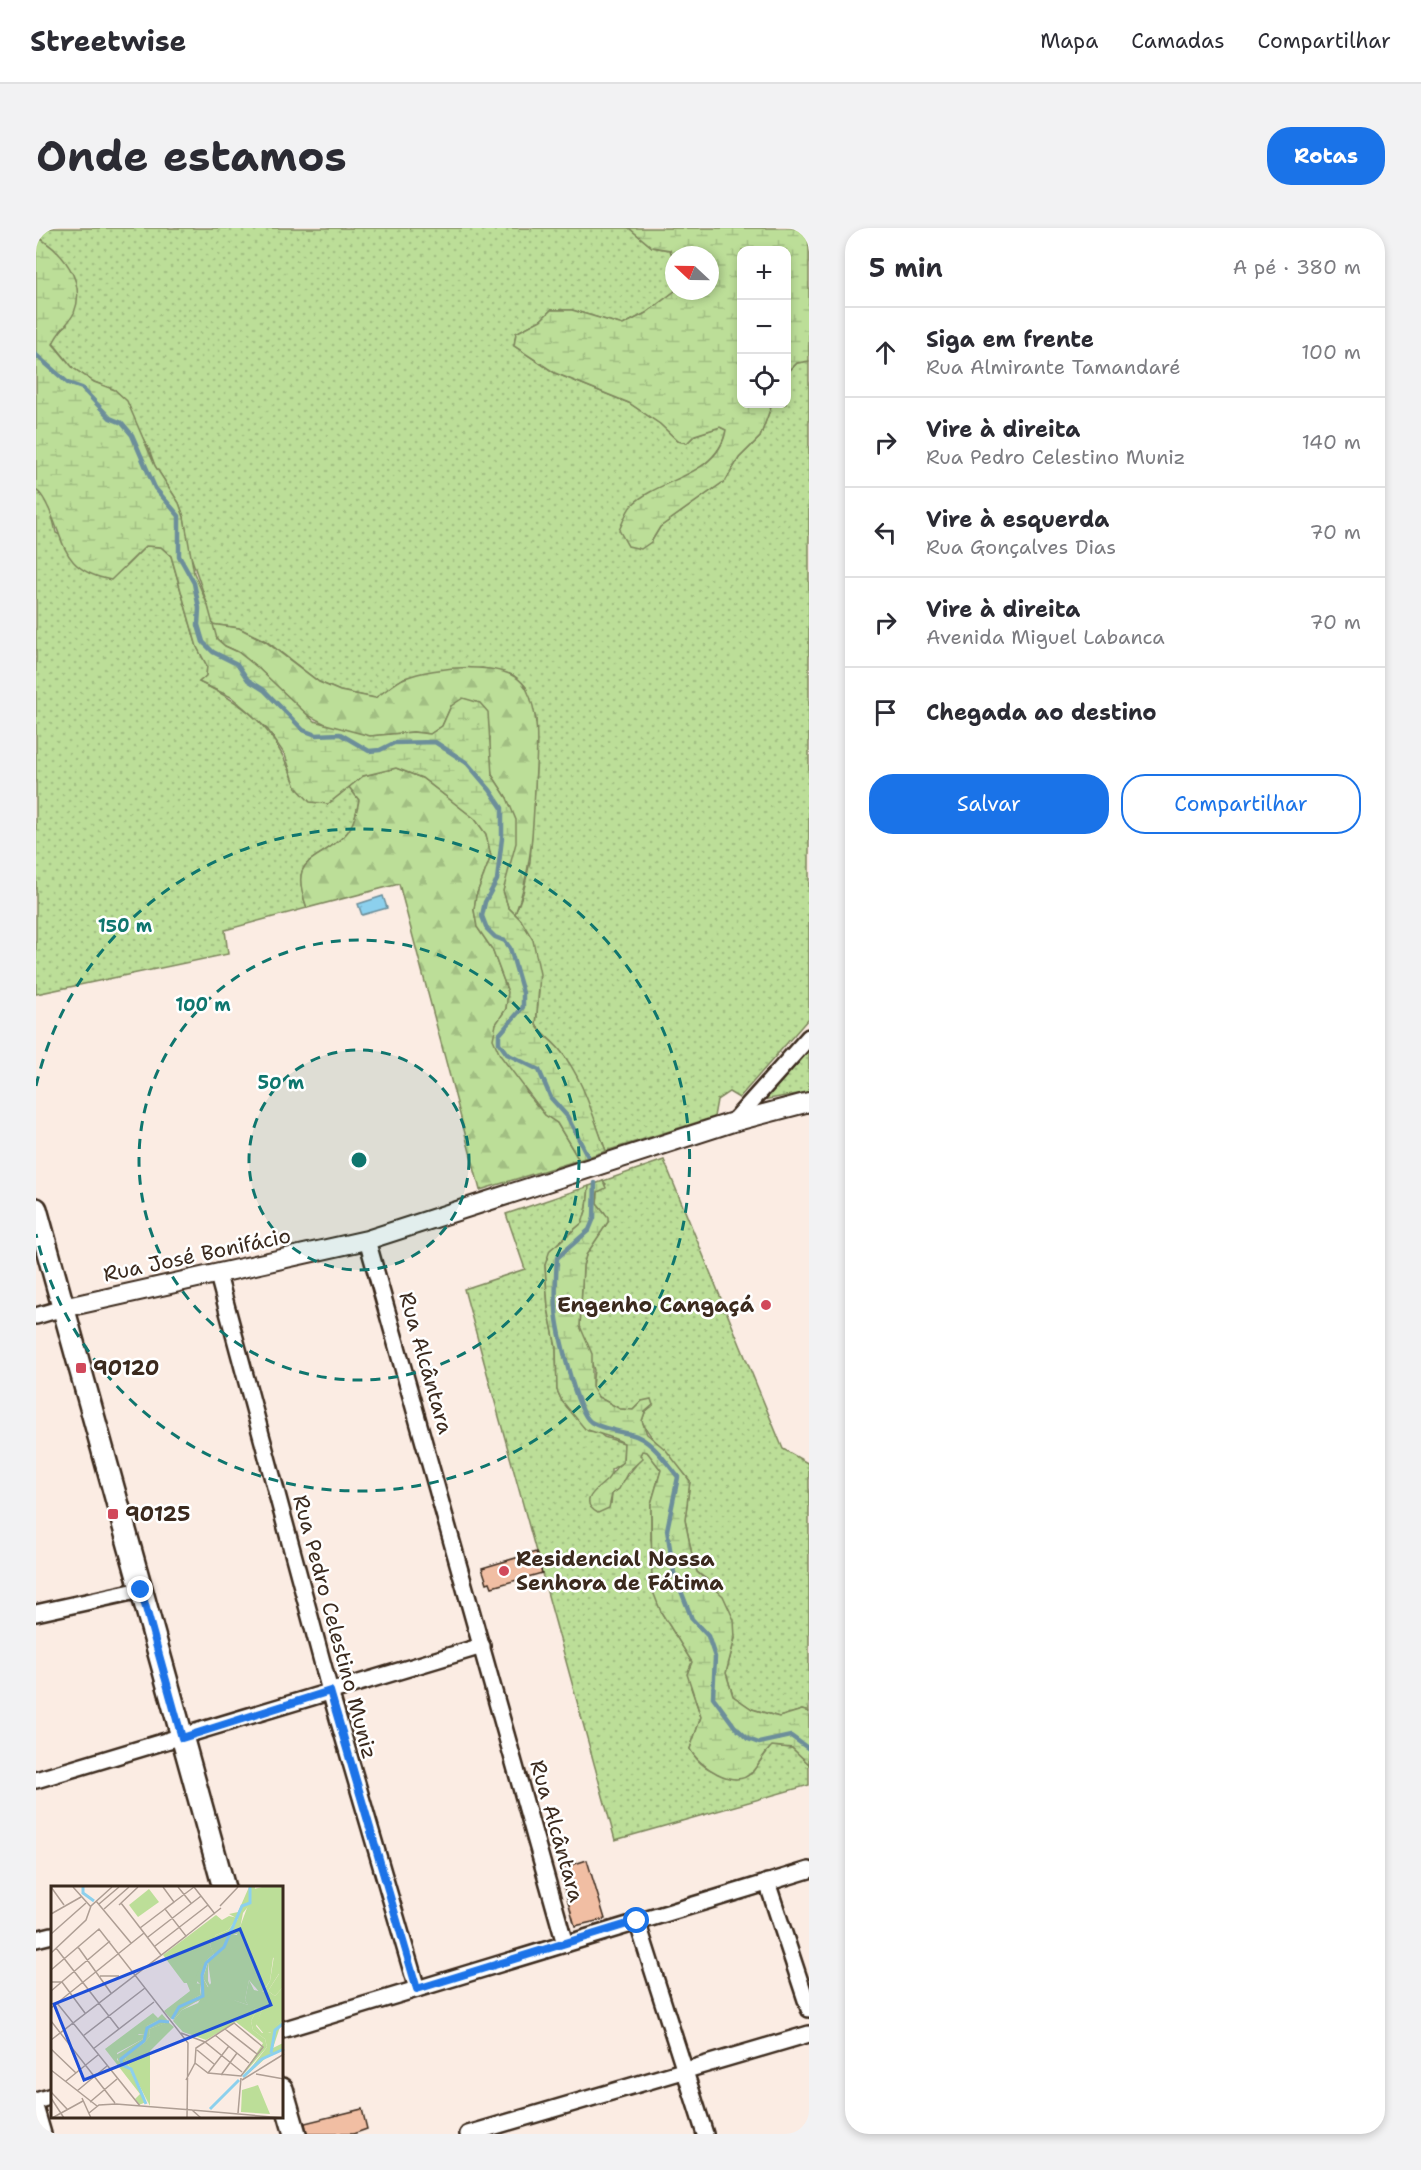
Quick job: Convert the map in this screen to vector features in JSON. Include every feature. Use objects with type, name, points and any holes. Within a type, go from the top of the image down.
[{"type":"main road","points":[[36,1209],[223,1886]]},
{"type":"main road","points":[[284,2096],[295,2134]]},
{"type":"street","points":[[733,1122],[809,1037]]},
{"type":"street","points":[[367,1240],[733,1122],[809,1102]]},
{"type":"street","name":"Rua José Bonifácio","points":[[36,1316],[367,1240]]},
{"type":"street","name":"Rua Alcântara","points":[[367,1240],[565,1944]]},
{"type":"street","name":"Rua Pedro Celestino Muniz","points":[[218,1275],[330,1691],[417,1989]]},
{"type":"street","points":[[36,1613],[141,1590]]},
{"type":"street","points":[[36,1779],[182,1738],[482,1646]]},
{"type":"street","points":[[284,2029],[809,1870]]},
{"type":"street","points":[[767,1882],[809,2009]]},
{"type":"street","points":[[637,1921],[705,2134]]},
{"type":"street","points":[[36,1939],[51,1935]]},
{"type":"street","points":[[468,2134],[809,2034]]},
{"type":"street","points":[[36,2101],[51,2096]]},
{"type":"street","points":[[36,2110],[43,2134]]},
{"type":"green space","points":[[36,228],[629,228],[652,247],[665,249],[665,299],[646,313],[623,325],[572,310],[551,310],[541,320],[516,333],[514,346],[555,373],[629,403],[660,424],[678,441],[687,443],[695,435],[720,427],[726,430],[722,442],[708,461],[688,475],[654,491],[651,542],[660,527],[726,480],[739,458],[760,437],[771,408],[791,408],[791,369],[797,363],[809,361],[809,1018],[739,1098],[729,1092],[717,1100],[714,1117],[606,1151],[574,1072],[559,1049],[536,1025],[539,991],[521,920],[515,914],[523,893],[530,862],[536,767],[536,719],[526,687],[513,675],[482,668],[404,678],[375,698],[340,691],[319,682],[266,641],[239,628],[211,624],[208,606],[189,551],[184,517],[179,503],[155,466],[149,449],[115,390],[94,382],[73,368],[53,343],[57,333],[67,325],[43,240],[36,236]]},
{"type":"green space","points":[[629,228],[809,228],[809,361],[797,363],[791,369],[791,246],[737,246],[737,408],[771,408],[760,437],[739,458],[726,480],[660,527],[651,542],[641,549],[628,546],[619,530],[632,505],[658,488],[701,467],[721,445],[726,430],[720,427],[695,435],[687,443],[678,441],[660,424],[629,403],[555,373],[514,346],[516,333],[541,320],[551,310],[572,310],[623,325],[646,313],[665,299],[719,300],[719,246],[665,246],[665,249],[652,247]]},
{"type":"green space","points":[[36,236],[55,250],[70,268],[77,290],[74,313],[53,344],[73,368],[94,382],[115,390],[127,401],[155,466],[179,503],[184,517],[194,573],[208,606],[217,639],[257,667],[314,721],[370,736],[413,732],[430,734],[442,726],[451,706],[463,698],[480,703],[488,712],[492,775],[507,798],[516,820],[516,843],[503,891],[508,907],[521,920],[533,940],[540,974],[536,1025],[559,1049],[575,1072],[606,1151],[579,1160],[557,1123],[545,1115],[500,1055],[493,1039],[496,1024],[506,1009],[508,992],[492,949],[477,927],[474,910],[476,896],[491,856],[486,834],[475,819],[422,778],[396,768],[363,776],[328,804],[310,802],[296,787],[285,755],[268,730],[231,697],[199,682],[206,676],[207,666],[197,647],[171,556],[161,547],[146,546],[111,580],[82,569],[67,553],[46,503],[36,490]]},
{"type":"green space","points":[[36,490],[47,503],[56,533],[124,568],[146,546],[161,547],[171,556],[197,647],[207,666],[206,676],[199,682],[234,701],[260,723],[280,750],[296,787],[328,804],[349,787],[359,800],[355,819],[348,832],[303,869],[302,891],[307,908],[225,930],[228,954],[36,994]]},
{"type":"green space","points":[[211,624],[239,628],[266,642],[319,682],[340,691],[375,698],[401,680],[417,674],[451,668],[488,669],[504,672],[517,679],[526,688],[531,700],[536,724],[537,750],[530,852],[525,883],[515,914],[508,907],[503,891],[507,870],[507,798],[492,775],[489,754],[490,737],[451,706],[442,726],[430,734],[413,732],[370,736],[331,727],[306,714],[257,667],[238,652],[225,646],[217,639]]},
{"type":"green space","points":[[396,768],[422,778],[475,819],[486,834],[491,856],[476,896],[474,910],[477,927],[492,949],[508,992],[506,1009],[496,1024],[528,1095],[545,1115],[557,1123],[579,1160],[480,1190],[399,884],[307,908],[302,891],[303,870],[315,857],[334,845],[350,828],[359,800],[349,787],[363,776]]},
{"type":"green space","points":[[809,1045],[809,1092],[763,1100],[762,1097]]},
{"type":"green space","points":[[664,1160],[783,1449],[809,1464],[809,1712],[802,1710],[779,1717],[752,1709],[733,1696],[726,1673],[735,1638],[709,1581],[697,1572],[693,1560],[685,1520],[690,1481],[651,1436],[642,1421],[645,1412],[653,1405],[642,1401],[633,1410],[620,1409],[598,1397],[592,1387],[594,1370],[580,1327],[583,1266],[586,1255],[608,1222],[605,1213],[597,1203],[598,1192],[606,1184],[603,1181]]},
{"type":"green space","points":[[603,1181],[606,1188],[598,1192],[597,1203],[608,1217],[608,1222],[586,1255],[583,1266],[580,1326],[592,1354],[592,1387],[598,1397],[620,1409],[633,1410],[642,1401],[651,1399],[653,1405],[645,1412],[642,1421],[647,1434],[666,1450],[690,1481],[685,1520],[697,1572],[723,1596],[734,1620],[735,1638],[726,1673],[733,1696],[752,1709],[779,1717],[802,1710],[809,1712],[809,1764],[792,1748],[772,1746],[752,1772],[736,1779],[727,1778],[709,1769],[695,1756],[690,1749],[701,1717],[687,1674],[692,1662],[661,1612],[652,1589],[651,1504],[661,1470],[647,1452],[642,1451],[640,1455],[643,1458],[628,1472],[619,1489],[612,1494],[609,1508],[598,1513],[589,1504],[591,1495],[623,1462],[624,1443],[585,1429],[562,1401],[557,1390],[556,1347],[548,1308],[545,1265],[550,1250],[582,1223],[587,1208],[589,1186]]},
{"type":"green space","points":[[589,1186],[587,1208],[582,1223],[558,1243],[545,1265],[548,1308],[556,1347],[557,1390],[562,1401],[588,1431],[597,1431],[604,1437],[624,1443],[623,1462],[611,1470],[611,1504],[612,1494],[642,1458],[640,1455],[642,1450],[647,1451],[661,1470],[651,1504],[651,1539],[661,1612],[692,1662],[691,1688],[701,1717],[690,1749],[702,1764],[724,1774],[751,1774],[771,1746],[792,1748],[809,1764],[809,1785],[615,1840],[464,1289],[525,1269],[506,1214]]},
{"type":"water","points":[[383,896],[387,908],[362,915],[358,904]]},
{"type":"building","name":"Residencial Nossa Senhora de Fátima","points":[[536,1552],[542,1573],[492,1587],[490,1582],[487,1583],[482,1568]]},
{"type":"building","points":[[587,1860],[605,1919],[575,1926],[559,1869]]},
{"type":"building","points":[[362,2109],[367,2129],[353,2134],[307,2134],[305,2123]]},
{"type":"waterway","points":[[36,355],[68,383],[82,388],[110,418],[122,423],[132,435],[155,488],[179,516],[179,556],[194,583],[199,608],[198,625],[203,642],[213,652],[237,664],[248,680],[264,690],[303,730],[316,735],[340,734],[369,751],[380,750],[394,743],[435,742],[467,763],[490,790],[502,808],[502,838],[497,880],[485,902],[482,916],[487,929],[495,937],[505,941],[510,948],[523,993],[523,1007],[499,1035],[499,1043],[507,1054],[539,1070],[551,1098],[567,1116],[587,1155]]},
{"type":"waterway","points":[[595,1183],[594,1218],[589,1230],[557,1258],[557,1319],[568,1369],[579,1403],[591,1422],[644,1440],[657,1451],[678,1477],[667,1530],[674,1573],[692,1619],[708,1636],[715,1657],[713,1697],[735,1727],[748,1739],[759,1743],[791,1736],[809,1749]]},
{"type":"place","name":"Engenho Cangaçá","points":[[766,1305]]},
{"type":"place","name":"90120","points":[[81,1368]]},
{"type":"place","name":"90125","points":[[113,1514]]},
{"type":"place","name":"Residencial Nossa Senhora de Fátima","points":[[504,1571]]},
{"type":"route","points":[[141,1590],[182,1738],[330,1691],[417,1989],[637,1921]]}]
